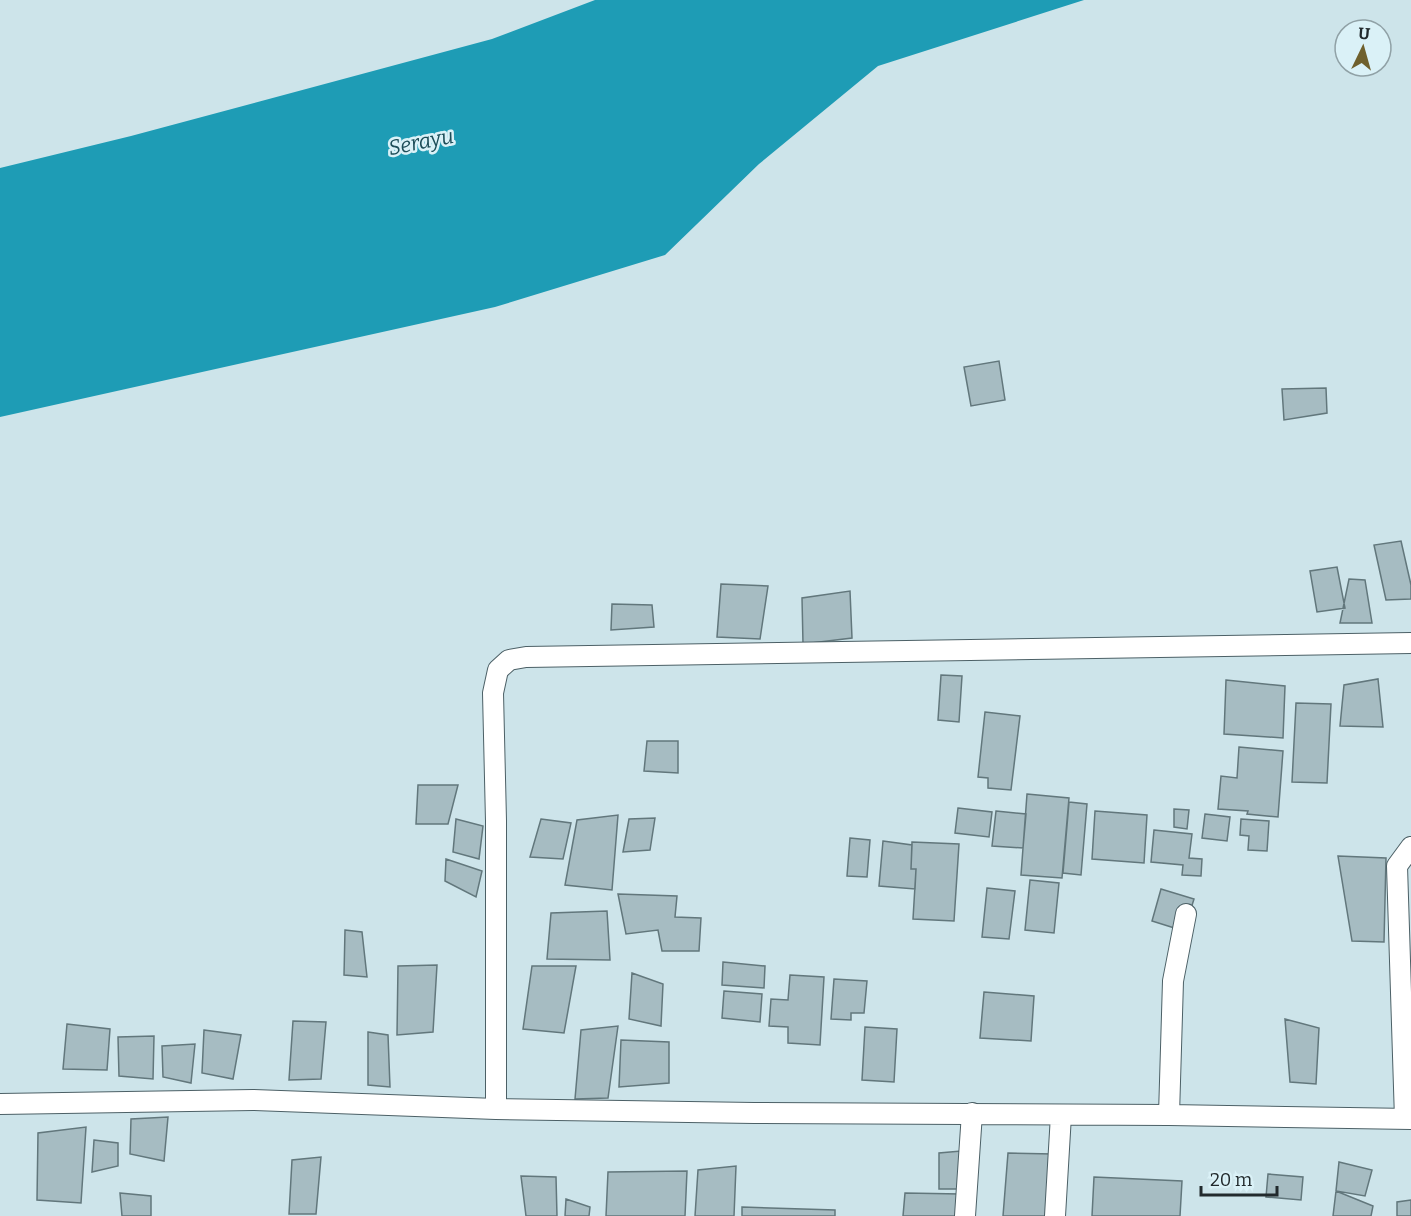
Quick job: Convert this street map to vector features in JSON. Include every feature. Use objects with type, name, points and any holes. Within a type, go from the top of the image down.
[{"type":"street","points":[[496,1110],[496,821],[493,693],[498,669],[509,660],[526,657],[1411,643]]},
{"type":"street","points":[[0,1104],[253,1101],[496,1110],[1408,1119],[1397,866],[1411,847]]},
{"type":"street","points":[[1169,1115],[1173,981],[1186,914]]},
{"type":"street","points":[[965,1216],[972,1113]]},
{"type":"street","points":[[1055,1216],[1061,1115]]},
{"type":"water","name":"Serayu","points":[[595,0],[1084,0],[878,66],[759,164],[665,255],[495,307],[0,417],[0,168],[131,136],[492,39]]},
{"type":"building","points":[[999,361],[1005,400],[971,406],[964,367]]},
{"type":"building","points":[[1326,388],[1327,413],[1284,420],[1282,389]]},
{"type":"building","points":[[1401,541],[1411,585],[1411,599],[1386,600],[1374,545]]},
{"type":"building","points":[[1337,567],[1345,608],[1317,612],[1310,571]]},
{"type":"building","points":[[1349,579],[1365,580],[1372,623],[1340,623]]},
{"type":"building","points":[[721,584],[768,586],[760,639],[717,637]]},
{"type":"building","points":[[850,591],[852,638],[803,644],[802,598]]},
{"type":"building","points":[[612,604],[652,605],[654,627],[611,630]]},
{"type":"building","points":[[941,675],[962,676],[959,722],[938,720]]},
{"type":"building","points":[[1378,679],[1383,727],[1340,726],[1344,685]]},
{"type":"building","points":[[1226,680],[1285,686],[1283,738],[1224,734]]},
{"type":"building","points":[[1296,703],[1331,704],[1327,783],[1292,782]]},
{"type":"building","points":[[985,712],[1020,716],[1011,790],[988,788],[988,778],[978,777]]},
{"type":"building","points":[[647,741],[678,741],[678,773],[644,771]]},
{"type":"building","points":[[1239,747],[1283,751],[1278,817],[1247,814],[1248,811],[1218,809],[1221,776],[1237,778]]},
{"type":"building","points":[[418,785],[458,785],[448,824],[416,824]]},
{"type":"building","points":[[1027,794],[1069,798],[1062,878],[1021,875]]},
{"type":"building","points":[[1069,802],[1087,804],[1081,875],[1063,873]]},
{"type":"building","points":[[958,808],[992,812],[989,837],[955,833]]},
{"type":"building","points":[[1174,809],[1189,810],[1187,829],[1174,827]]},
{"type":"building","points":[[996,811],[1026,814],[1023,848],[992,846]]},
{"type":"building","points":[[1095,811],[1147,815],[1144,863],[1092,859]]},
{"type":"building","points":[[1205,814],[1230,817],[1227,841],[1202,838]]},
{"type":"building","points":[[618,815],[612,890],[565,885],[577,820]]},
{"type":"building","points":[[655,818],[650,850],[623,852],[629,819]]},
{"type":"building","points":[[456,819],[483,826],[479,859],[453,852]]},
{"type":"building","points":[[541,819],[571,823],[563,859],[530,857]]},
{"type":"building","points":[[1241,819],[1269,821],[1267,851],[1248,850],[1249,836],[1240,835]]},
{"type":"building","points":[[1154,830],[1192,834],[1189,858],[1202,859],[1201,876],[1182,875],[1183,865],[1151,862]]},
{"type":"building","points":[[850,838],[870,840],[867,877],[847,876]]},
{"type":"building","points":[[883,841],[912,845],[911,869],[916,869],[915,889],[879,886]]},
{"type":"building","points":[[912,842],[959,844],[954,921],[913,919],[916,869],[911,869]]},
{"type":"building","points":[[1338,856],[1386,858],[1384,942],[1352,941]]},
{"type":"building","points":[[446,859],[482,871],[476,897],[445,881]]},
{"type":"building","points":[[1030,880],[1059,883],[1054,933],[1025,930]]},
{"type":"building","points":[[987,888],[1015,891],[1009,939],[982,937]]},
{"type":"building","points":[[1161,889],[1194,899],[1184,931],[1152,921]]},
{"type":"building","points":[[618,894],[677,896],[675,917],[701,918],[699,951],[662,951],[658,930],[626,934]]},
{"type":"building","points":[[607,911],[610,960],[547,959],[551,913]]},
{"type":"building","points":[[345,930],[362,932],[367,977],[344,975]]},
{"type":"building","points":[[723,962],[765,966],[764,988],[722,985]]},
{"type":"building","points":[[437,965],[433,1032],[397,1035],[398,966]]},
{"type":"building","points":[[532,966],[576,966],[564,1033],[523,1029]]},
{"type":"building","points":[[632,973],[663,984],[661,1026],[629,1019]]},
{"type":"building","points":[[790,975],[824,977],[820,1045],[788,1043],[788,1027],[769,1026],[771,999],[788,1000]]},
{"type":"building","points":[[834,979],[867,981],[864,1013],[851,1013],[851,1020],[831,1019]]},
{"type":"building","points":[[724,991],[762,994],[760,1022],[722,1018]]},
{"type":"building","points":[[984,992],[1034,996],[1031,1041],[980,1038]]},
{"type":"building","points":[[1285,1019],[1319,1028],[1316,1084],[1290,1082]]},
{"type":"building","points":[[293,1021],[326,1022],[321,1079],[289,1080]]},
{"type":"building","points":[[67,1024],[110,1029],[107,1070],[63,1069]]},
{"type":"building","points":[[618,1026],[608,1098],[575,1099],[581,1030]]},
{"type":"building","points":[[865,1027],[897,1029],[894,1082],[862,1080]]},
{"type":"building","points":[[204,1030],[241,1035],[233,1079],[202,1073]]},
{"type":"building","points":[[368,1032],[388,1035],[390,1087],[368,1085]]},
{"type":"building","points":[[154,1036],[153,1079],[119,1076],[118,1037]]},
{"type":"building","points":[[621,1040],[669,1042],[669,1083],[619,1087]]},
{"type":"building","points":[[195,1044],[191,1083],[163,1077],[162,1046]]},
{"type":"building","points":[[168,1117],[164,1161],[130,1154],[131,1119]]},
{"type":"building","points":[[86,1127],[81,1203],[37,1200],[38,1133]]},
{"type":"building","points":[[94,1140],[118,1143],[118,1166],[92,1172]]},
{"type":"building","points":[[961,1151],[963,1189],[939,1189],[939,1153]]},
{"type":"building","points":[[1008,1153],[1053,1154],[1049,1216],[1003,1216]]},
{"type":"building","points":[[321,1157],[316,1214],[289,1214],[292,1160]]},
{"type":"building","points":[[1339,1162],[1372,1170],[1365,1196],[1336,1191]]},
{"type":"building","points":[[736,1166],[734,1216],[695,1216],[698,1170]]},
{"type":"building","points":[[687,1171],[685,1216],[606,1216],[608,1172]]},
{"type":"building","points":[[1268,1174],[1303,1177],[1301,1200],[1266,1197]]},
{"type":"building","points":[[521,1176],[556,1177],[557,1216],[526,1216]]},
{"type":"building","points":[[1094,1177],[1182,1181],[1180,1216],[1092,1216]]},
{"type":"building","points":[[1336,1191],[1373,1206],[1371,1216],[1333,1216]]},
{"type":"building","points":[[120,1193],[151,1196],[151,1216],[122,1216]]},
{"type":"building","points":[[905,1193],[960,1194],[959,1216],[903,1216]]},
{"type":"building","points":[[566,1199],[590,1207],[589,1216],[565,1216]]},
{"type":"building","points":[[1411,1200],[1411,1216],[1397,1216],[1397,1202]]},
{"type":"building","points":[[742,1207],[835,1210],[835,1216],[742,1216]]}]
